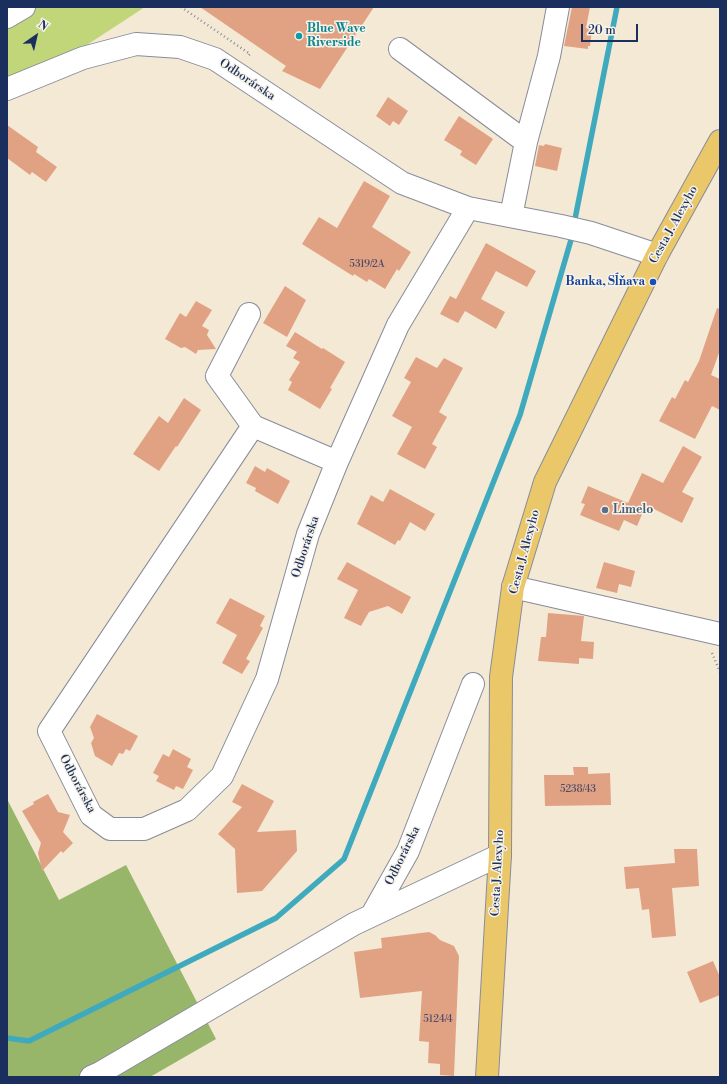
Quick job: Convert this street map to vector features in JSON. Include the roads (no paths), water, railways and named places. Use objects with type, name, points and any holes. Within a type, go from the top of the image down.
[{"type":"main road","name":"Cesta J. Alexyho","points":[[487,1077],[500,855],[502,677],[514,587],[545,482],[657,255],[720,141]]},
{"type":"lane","points":[[7,18],[24,7]]},
{"type":"lane","points":[[511,216],[526,142],[549,56],[558,7]]},
{"type":"lane","name":"Odborárska","points":[[7,88],[83,58],[136,44],[180,47],[215,59],[402,183],[468,208],[592,233],[657,255]]},
{"type":"lane","points":[[400,49],[526,142]]},
{"type":"lane","name":"Odborárska","points":[[253,426],[49,731],[91,815],[110,829],[144,829],[187,810],[222,776],[267,679],[308,534],[337,462],[398,325],[468,208]]},
{"type":"lane","points":[[249,314],[217,376],[253,426],[337,462]]},
{"type":"lane","points":[[514,587],[720,634]]},
{"type":"lane","name":"Odborárska","points":[[372,915],[408,851],[473,684]]},
{"type":"lane","name":"Odborárska","points":[[91,1077],[354,924],[500,855]]},
{"type":"waterway","points":[[574,224],[617,7]]},
{"type":"waterway","points":[[7,1038],[29,1041],[276,918],[344,859],[520,415],[573,233]]},
{"type":"place","name":"Blue Wave Riverside","points":[[299,36]]},
{"type":"place","name":"Banka, Sĺňava","points":[[653,282]]},
{"type":"place","name":"Limelo","points":[[605,510]]}]
